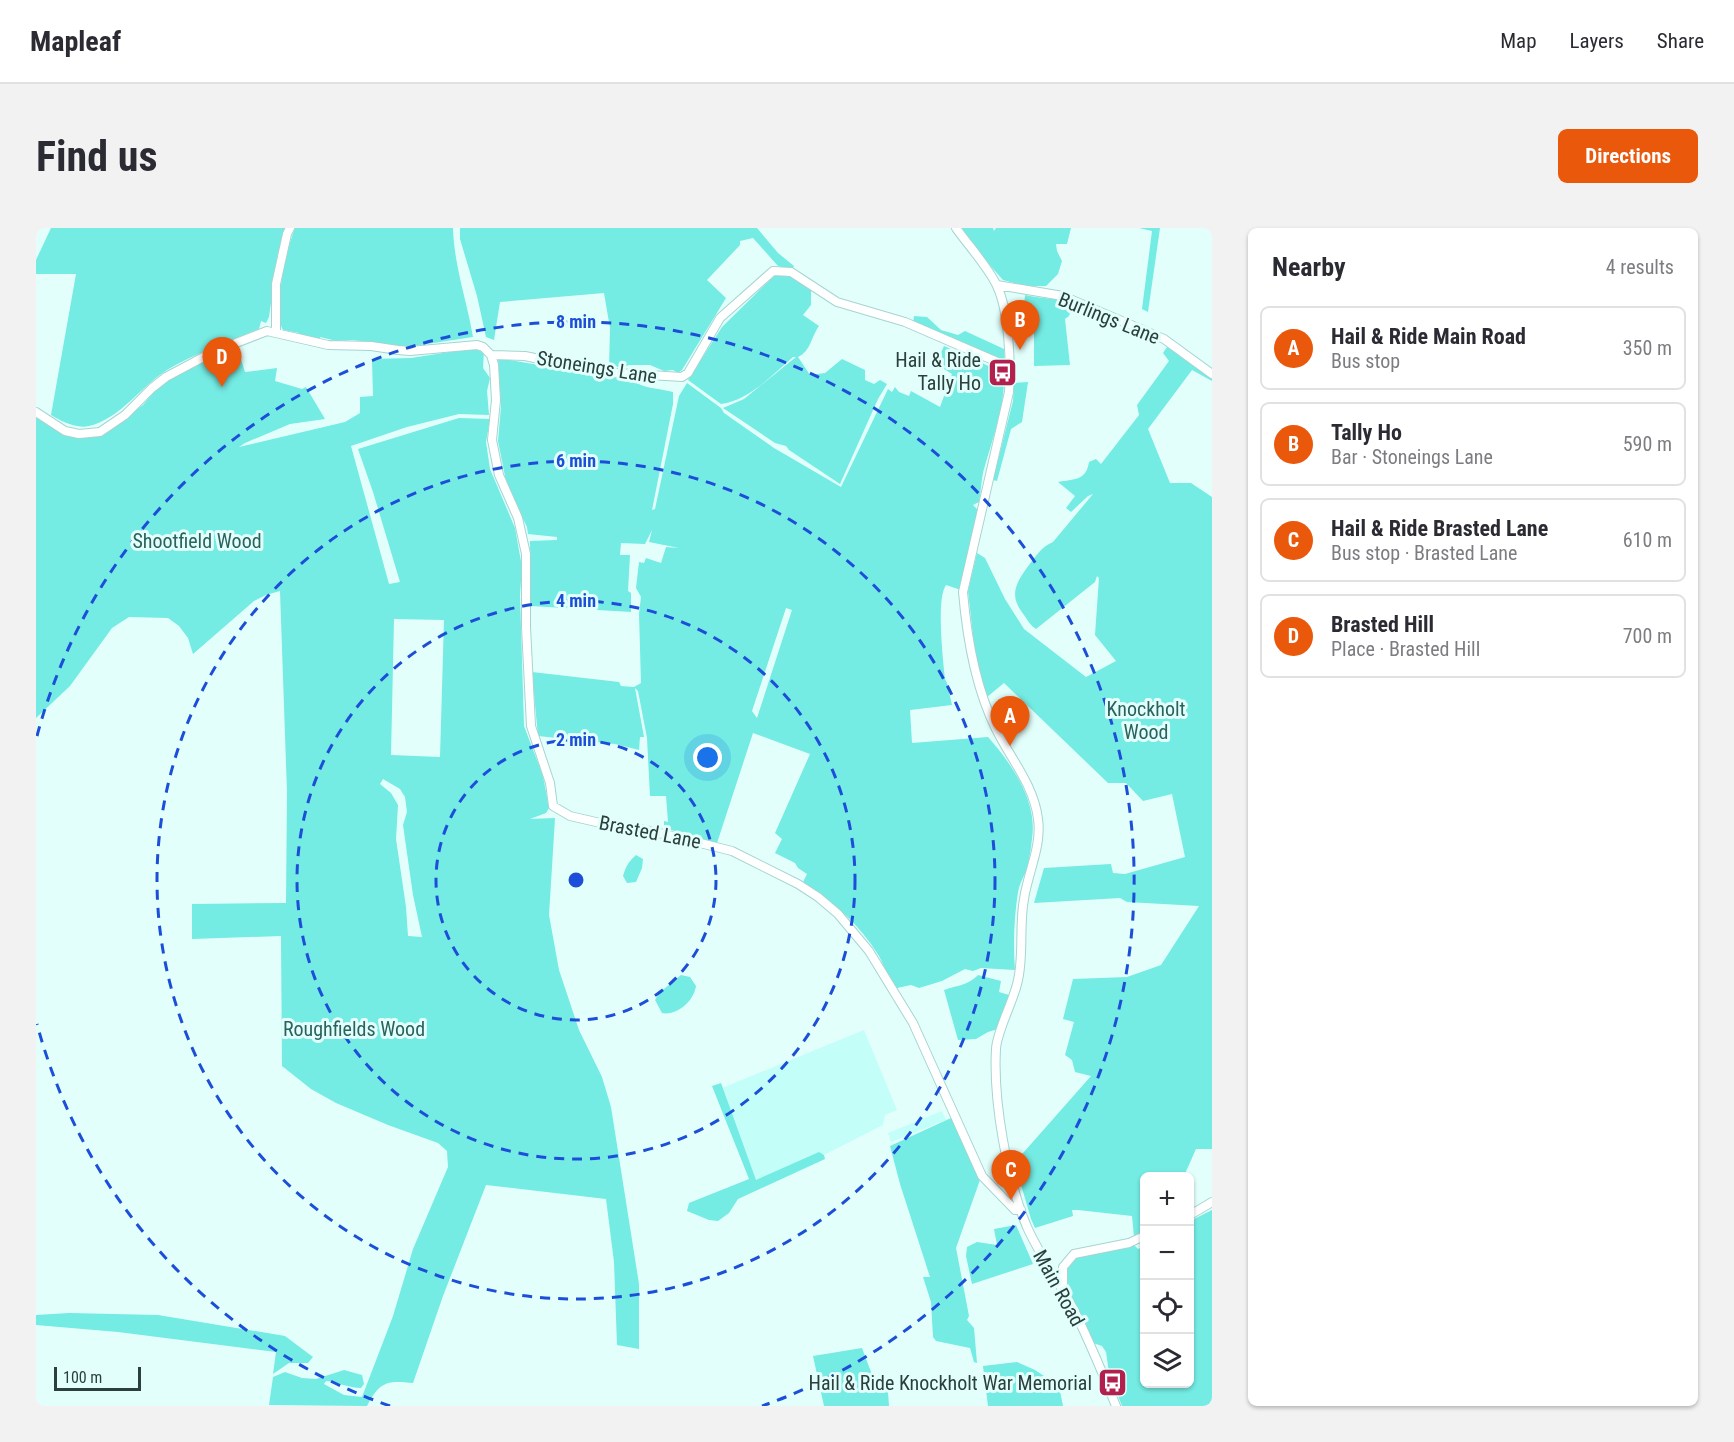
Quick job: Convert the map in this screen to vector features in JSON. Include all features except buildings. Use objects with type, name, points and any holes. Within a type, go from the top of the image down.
[{"type":"street","points":[[276,332],[276,284],[290,228]]},
{"type":"street","points":[[957,228],[997,285]]},
{"type":"street","name":"Stoneings Lane","points":[[491,355],[525,356],[601,372],[682,377],[688,373],[720,318],[772,271],[779,270],[791,272],[837,302],[905,322],[1009,368]]},
{"type":"street","name":"Main Road","points":[[997,285],[1006,314],[1009,393],[963,592],[973,666],[981,692],[995,729],[1029,788],[1039,821],[1035,858],[1024,899],[1022,952],[1018,981],[996,1046],[996,1095],[1009,1168],[1021,1210],[1036,1245],[1074,1312],[1116,1406]]},
{"type":"street","name":"Burlings Lane","points":[[997,285],[1063,296],[1164,339],[1212,374]]},
{"type":"street","points":[[36,412],[65,431],[79,434],[100,432],[124,415],[166,377],[224,347],[267,331],[328,345],[371,346],[404,351],[477,345],[483,347],[491,355]]},
{"type":"street","name":"Brasted Lane","points":[[491,355],[494,365],[496,400],[492,447],[503,489],[518,518],[526,554],[526,627],[531,726],[550,783],[553,806],[570,816],[717,845],[798,884],[838,914],[869,951],[913,1023],[982,1176],[1015,1210],[1021,1210]]},
{"type":"street","points":[[1194,1213],[1212,1202]]},
{"type":"street","points":[[1061,1288],[1063,1267],[1074,1254],[1129,1243],[1140,1238]]},
{"type":"shaded area","points":[[864,1030],[897,1110],[885,1115],[883,1125],[824,1155],[819,1153],[756,1181],[722,1088]]},
{"type":"shaded area","points":[[942,1111],[946,1120],[891,1142],[888,1133]]},
{"type":"green space","points":[[51,228],[286,228],[278,252],[269,317],[266,323],[261,321],[259,329],[167,370],[111,417],[84,427],[64,422],[51,415],[76,274],[36,274],[36,260]]},
{"type":"green space","points":[[295,228],[453,228],[458,270],[473,337],[407,347],[353,340],[337,341],[320,337],[320,341],[283,330],[280,321],[280,295],[288,250]]},
{"type":"green space","points":[[460,228],[757,228],[778,253],[794,266],[792,270],[778,266],[753,238],[740,241],[740,245],[707,280],[726,298],[682,370],[678,373],[673,370],[664,371],[650,365],[629,365],[620,369],[616,366],[609,369],[610,328],[604,293],[500,302],[494,340],[486,337],[477,296],[460,239]]},
{"type":"green space","points":[[962,228],[993,228],[994,231],[996,228],[1071,228],[1067,244],[1056,244],[1062,261],[1058,274],[1046,286],[1026,286],[1003,280],[972,245]]},
{"type":"green space","points":[[1139,228],[1160,228],[1148,312],[1142,309],[1152,231]]},
{"type":"green space","points":[[776,274],[787,275],[811,290],[811,305],[803,315],[819,326],[808,347],[798,357],[810,375],[825,373],[842,359],[865,370],[865,380],[874,384],[880,380],[887,384],[840,484],[786,446],[775,443],[723,408],[744,399],[767,381],[741,398],[721,404],[688,380],[722,327]],"holes":[[[793,357],[796,357],[771,377]]]},
{"type":"green space","points":[[1025,295],[1073,303],[1069,316],[1065,319],[1070,365],[1034,366],[1034,319],[1023,318]]},
{"type":"green space","points":[[914,316],[927,317],[941,330],[958,335],[965,331],[1004,349],[1005,362],[913,323]]},
{"type":"green space","points":[[944,346],[1002,372],[1004,381],[1001,407],[983,473],[979,502],[973,505],[978,510],[961,590],[946,585],[941,603],[945,679],[952,705],[910,710],[912,743],[988,737],[1021,784],[1027,797],[1033,825],[1028,863],[1019,887],[1017,902],[1014,931],[1015,970],[981,968],[973,971],[965,969],[942,981],[919,988],[911,985],[897,988],[872,945],[855,924],[836,906],[803,882],[807,874],[795,863],[775,853],[782,839],[775,833],[810,754],[753,733],[717,843],[664,828],[664,821],[668,822],[666,796],[650,796],[647,738],[638,691],[635,688],[644,737],[640,737],[639,750],[615,744],[538,736],[532,672],[619,682],[621,686],[634,687],[641,683],[639,614],[641,597],[636,588],[639,562],[644,563],[646,558],[661,563],[666,547],[679,548],[649,542],[652,530],[645,544],[621,543],[620,555],[630,555],[628,591],[631,593],[631,612],[531,606],[530,541],[557,540],[557,537],[528,534],[527,527],[507,486],[498,441],[501,407],[498,358],[633,381],[647,387],[673,392],[673,404],[652,510],[655,509],[679,396],[687,383],[721,408],[724,413],[774,448],[841,487],[888,389],[892,392],[895,387],[899,392],[909,396],[911,391],[940,407],[952,374],[936,364]],"holes":[[[786,608],[792,610],[757,718],[752,711]]]},
{"type":"green space","name":"Knockholt Wood","points":[[1167,347],[1212,376],[1212,381],[1192,370],[1148,429],[1170,483],[1191,483],[1212,497],[1212,1149],[1196,1149],[1186,1172],[1140,1172],[1140,1234],[1134,1237],[1132,1216],[1078,1210],[1072,1210],[1073,1216],[1035,1228],[1017,1171],[1013,1170],[1011,1162],[1016,1161],[1091,1076],[1075,1072],[1072,1060],[1065,1055],[1074,1022],[1063,1019],[1073,979],[1127,977],[1161,965],[1199,906],[1127,902],[1120,898],[1034,903],[1044,868],[1111,864],[1113,873],[1125,874],[1185,857],[1172,794],[1143,801],[1126,783],[1108,783],[1004,683],[987,697],[976,662],[968,591],[977,553],[985,558],[1005,599],[1024,629],[1086,677],[1116,661],[1095,635],[1099,578],[1097,576],[1095,582],[1036,629],[1019,608],[1015,595],[1017,583],[1037,554],[1053,542],[1093,494],[1071,512],[1066,508],[1075,496],[1058,482],[1082,476],[1089,462],[1096,459],[1101,464],[1139,415],[1137,405],[1169,361],[1163,353]]},
{"type":"green space","points":[[233,348],[235,354],[239,353],[245,372],[277,368],[275,381],[302,389],[306,387],[325,419],[290,424],[239,447],[345,422],[360,413],[360,397],[373,396],[372,359],[411,358],[469,349],[484,351],[483,368],[490,378],[487,391],[489,415],[459,414],[407,427],[351,446],[389,584],[400,582],[358,449],[459,418],[490,419],[486,442],[490,469],[515,528],[522,567],[520,595],[524,726],[543,776],[549,808],[546,813],[530,819],[555,818],[549,915],[559,970],[579,1030],[602,1077],[611,1107],[639,1284],[639,1349],[617,1345],[614,1262],[606,1199],[486,1185],[443,1296],[413,1383],[385,1384],[380,1387],[367,1406],[269,1405],[273,1377],[285,1372],[302,1378],[316,1379],[344,1370],[362,1375],[364,1384],[361,1388],[326,1381],[324,1384],[344,1395],[362,1397],[393,1316],[413,1249],[448,1167],[447,1151],[438,1143],[336,1103],[311,1089],[282,1066],[281,936],[192,939],[192,904],[286,903],[287,792],[280,591],[254,601],[193,654],[188,638],[179,626],[168,618],[129,617],[112,628],[70,686],[36,718],[36,416],[65,434],[82,438],[99,436],[143,405],[158,387],[181,373]],"holes":[[[394,619],[444,620],[440,757],[391,755]],[[383,779],[400,789],[405,797],[407,812],[403,825],[413,895],[422,937],[408,936],[396,839],[398,805],[391,793],[380,784]]]},
{"type":"green space","points":[[1028,382],[1022,422],[1011,429],[997,481],[993,480],[1013,401],[1014,383]]},
{"type":"green space","points":[[636,855],[643,859],[642,868],[636,882],[627,883],[623,876],[624,872]]},
{"type":"green space","points":[[681,975],[690,977],[696,986],[695,992],[679,1010],[662,1013],[655,1000],[659,993]]},
{"type":"green space","points":[[978,975],[1001,981],[999,992],[1009,995],[998,1029],[976,1039],[958,1040],[944,990],[966,983]]},
{"type":"green space","points":[[721,1083],[756,1180],[819,1152],[824,1155],[825,1159],[738,1199],[729,1213],[718,1221],[709,1220],[687,1211],[689,1203],[749,1179],[712,1086]]},
{"type":"green space","points":[[951,1118],[981,1177],[956,1248],[969,1316],[967,1320],[974,1328],[977,1363],[974,1362],[970,1348],[936,1341],[933,1337],[931,1302],[923,1277],[930,1277],[890,1146]]},
{"type":"green space","points":[[1212,1210],[1212,1406],[1122,1406],[1109,1373],[1106,1352],[1102,1346],[1093,1343],[1069,1293],[1067,1270],[1076,1258],[1134,1245],[1140,1248],[1140,1388],[1194,1388],[1194,1219]]},
{"type":"green space","points":[[1016,1225],[1033,1264],[972,1284],[966,1256],[967,1247],[977,1242],[997,1245],[994,1229]]},
{"type":"green space","points":[[69,1313],[158,1315],[285,1336],[313,1357],[308,1363],[289,1363],[273,1374],[276,1352],[118,1332],[36,1325],[36,1315]]},
{"type":"green space","points":[[862,1348],[874,1380],[888,1392],[889,1406],[824,1406],[813,1356]]},
{"type":"green space","points":[[1017,1362],[1035,1370],[1059,1386],[1063,1406],[988,1406],[983,1366]]},
{"type":"place","name":"Tally Ho","points":[[1020,350]]},
{"type":"place","name":"Hail & Ride Tally Ho","points":[[1002,372]]},
{"type":"place","name":"Brasted Hill","points":[[222,387]]},
{"type":"place","name":"Hail & Ride Main Road","points":[[1010,746]]},
{"type":"place","name":"Hail & Ride Brasted Lane","points":[[1011,1200]]},
{"type":"place","name":"Hail & Ride Knockholt War Memorial","points":[[1113,1383]]},
{"type":"park label","name":"Shootfield Wood","points":[[197,541]]},
{"type":"park label","name":"Roughfields Wood","points":[[354,1029]]}]
